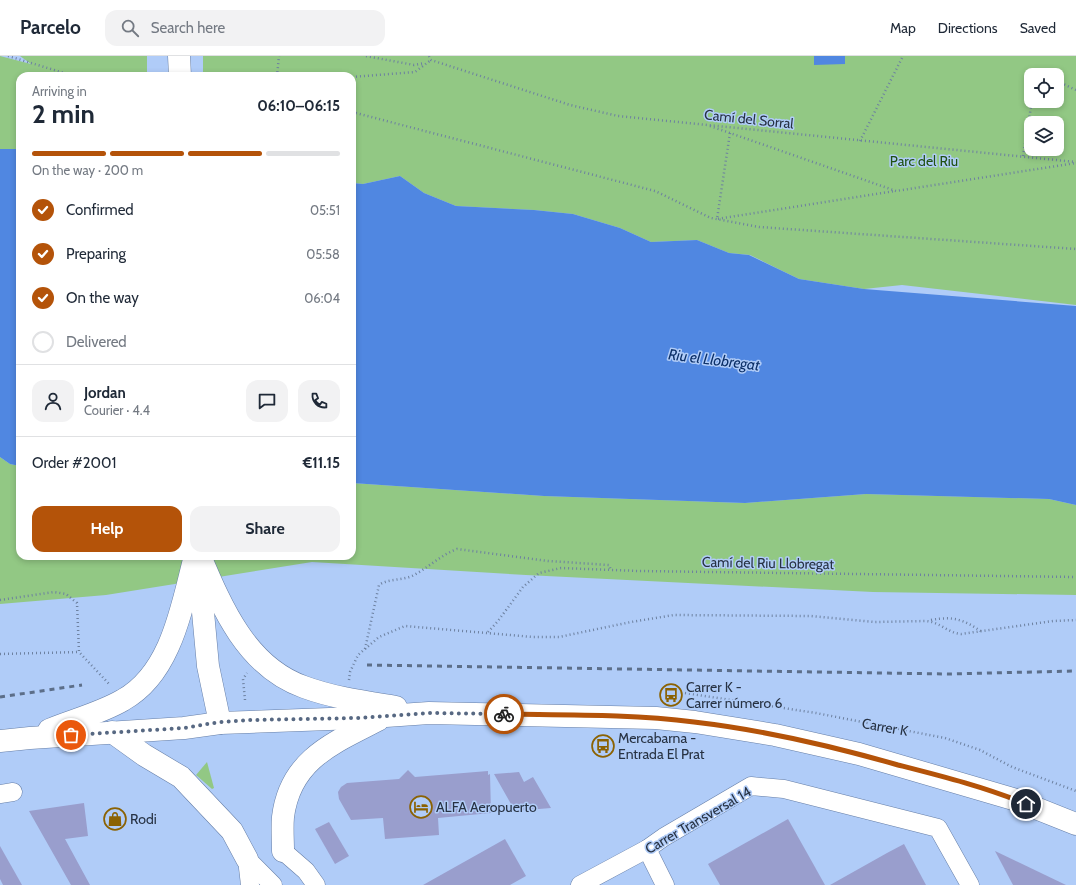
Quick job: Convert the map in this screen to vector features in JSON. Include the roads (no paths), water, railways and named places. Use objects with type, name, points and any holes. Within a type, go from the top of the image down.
[{"type":"main road","points":[[179,56],[180,72]]},
{"type":"main road","points":[[30,738],[123,700],[134,692],[153,673],[166,650],[196,560]]},
{"type":"main road","points":[[197,560],[208,666],[220,722]]},
{"type":"main road","points":[[199,560],[224,611],[243,641],[273,670],[303,687],[347,699],[429,713]]},
{"type":"main road","points":[[0,742],[30,738],[184,728],[220,722],[385,717],[429,713],[656,718],[695,722],[775,735],[859,754],[936,775],[1013,799],[1076,824]]},
{"type":"main road","points":[[283,851],[283,817],[296,779],[306,765],[316,755],[332,744],[385,717]]},
{"type":"main road","points":[[112,732],[144,755],[181,777],[232,831],[247,859]]},
{"type":"lane","name":"Carrer Transversal 14","points":[[580,885],[647,849],[664,837],[751,786],[784,790],[938,828],[970,885]]},
{"type":"lane","points":[[647,849],[665,885]]},
{"type":"lane","points":[[283,851],[306,885]]},
{"type":"lane","points":[[283,851],[306,871],[316,885]]},
{"type":"lane","points":[[247,859],[250,885]]},
{"type":"lane","points":[[247,859],[254,885]]},
{"type":"lane","points":[[247,859],[257,885]]},
{"type":"lane","points":[[247,859],[262,885]]},
{"type":"lane","points":[[247,859],[267,885]]},
{"type":"lane","points":[[247,859],[273,885]]},
{"type":"water","points":[[814,56],[845,56],[845,64],[814,65]]},
{"type":"water","points":[[0,149],[16,149],[16,465],[10,464],[0,457]]},
{"type":"water","name":"Riu el Llobregat","points":[[400,176],[424,193],[456,206],[534,210],[573,214],[620,228],[651,242],[697,240],[729,253],[749,255],[799,279],[864,289],[1076,306],[1076,505],[1049,499],[866,494],[745,503],[544,496],[356,483],[356,183],[363,184]]},
{"type":"railway","points":[[367,665],[947,674],[1076,671]]},
{"type":"railway","points":[[0,697],[82,685]]},
{"type":"place","name":"Carrer K - Carrer número 6","points":[[671,695]]},
{"type":"place","name":"Mercabarna - Entrada El Prat","points":[[603,746]]},
{"type":"place","name":"ALFA Aeropuerto","points":[[421,807]]},
{"type":"place","name":"Rodi","points":[[115,819]]},
{"type":"park label","name":"Parc del Riu","points":[[924,161]]}]
